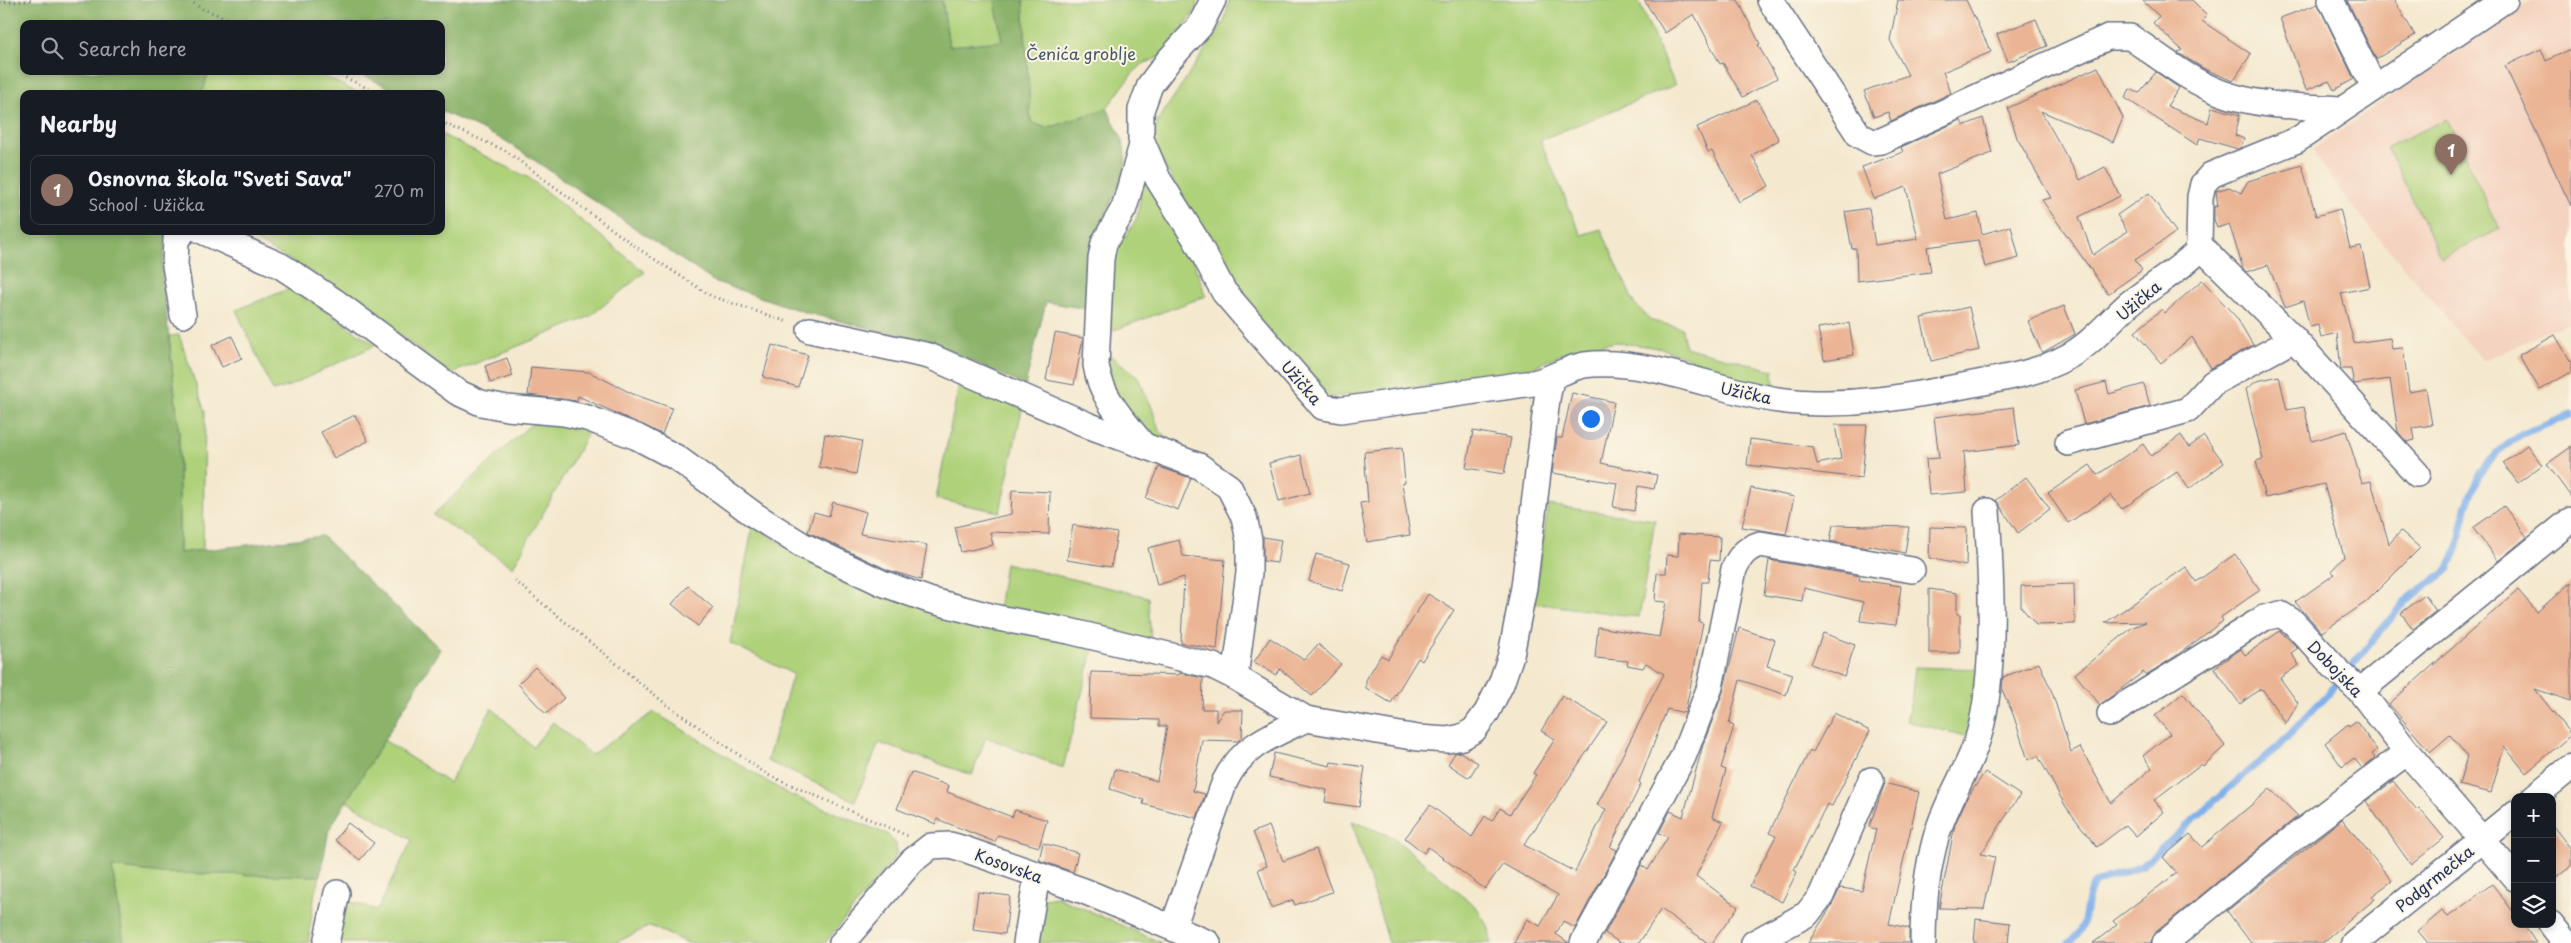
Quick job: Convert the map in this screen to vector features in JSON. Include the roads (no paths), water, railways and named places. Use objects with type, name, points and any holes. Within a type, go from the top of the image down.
[{"type":"street","name":"Užička","points":[[1213,0],[1200,26],[1168,61],[1150,85],[1139,120],[1142,145],[1158,179],[1195,238],[1224,292],[1323,407],[1333,410],[1350,410],[1484,391],[1551,379],[1575,366],[1610,364],[1669,374],[1750,395],[1815,404],[1847,404],[1926,393],[2016,376],[2047,367],[2069,357],[2088,343],[2128,305],[2189,260],[2196,253],[2199,245]]},
{"type":"street","points":[[1770,0],[1859,135],[1872,142],[1881,141],[2108,37],[2119,35],[2130,37],[2198,82],[2222,93],[2265,104],[2340,109]]},
{"type":"street","points":[[2331,0],[2374,87]]},
{"type":"street","points":[[2418,474],[2294,339],[2199,245],[2200,197],[2206,179],[2216,172],[2298,140],[2327,122],[2340,109],[2505,0]]},
{"type":"street","points":[[1142,145],[1124,208],[1104,243],[1101,259],[1096,365],[1098,380],[1107,400],[1144,446]]},
{"type":"street","points":[[180,235],[176,239],[175,265],[183,315]]},
{"type":"street","points":[[211,235],[281,266],[337,303],[457,392],[481,403],[507,408],[564,413],[587,418],[637,436],[677,458],[756,516],[802,546],[882,583],[929,600],[998,618],[1069,631],[1188,658],[1214,666],[1306,720],[1418,738],[1447,740],[1462,737],[1474,730],[1501,684],[1519,617],[1551,379]]},
{"type":"street","points":[[810,330],[929,356],[1090,426],[1199,466],[1215,476],[1228,488],[1244,517],[1249,540],[1249,573],[1235,677]]},
{"type":"street","points":[[2068,443],[2188,410],[2213,383],[2294,339]]},
{"type":"street","points":[[1922,943],[1930,869],[1937,834],[1976,747],[1986,698],[1990,570],[1986,511]]},
{"type":"street","points":[[2349,681],[2571,520]]},
{"type":"street","points":[[1583,943],[1683,757],[1710,687],[1734,569],[1742,554],[1749,548],[1760,544],[1912,570]]},
{"type":"street","name":"Dobojska","points":[[2110,714],[2271,615],[2280,614],[2293,622],[2349,681],[2511,873]]},
{"type":"street","points":[[1173,927],[1225,781],[1233,764],[1250,749],[1306,720]]},
{"type":"street","points":[[2165,943],[2296,836],[2407,752]]},
{"type":"street","points":[[2539,793],[2571,767]]},
{"type":"street","points":[[1754,943],[1807,914],[1821,896],[1871,780]]},
{"type":"street","name":"Podgrmečka","points":[[2354,943],[2511,816]]},
{"type":"street","name":"Kosovska","points":[[842,943],[912,861],[931,846],[950,845],[964,848],[1037,875],[1173,927],[1208,943]]},
{"type":"street","points":[[1026,943],[1037,875]]},
{"type":"street","points":[[326,943],[337,893]]},
{"type":"street","points":[[2554,928],[2566,943]]},
{"type":"waterway","points":[[2069,943],[2081,928],[2088,897],[2095,883],[2142,866],[2247,772],[2278,747],[2338,683],[2405,601],[2449,569],[2458,546],[2466,508],[2479,474],[2496,453],[2522,434],[2571,415]]},
{"type":"place","name":"Osnovna škola \"Sveti Sava\"","points":[[2451,175]]},
{"type":"park label","name":"Čenića groblje","points":[[1081,53]]}]
